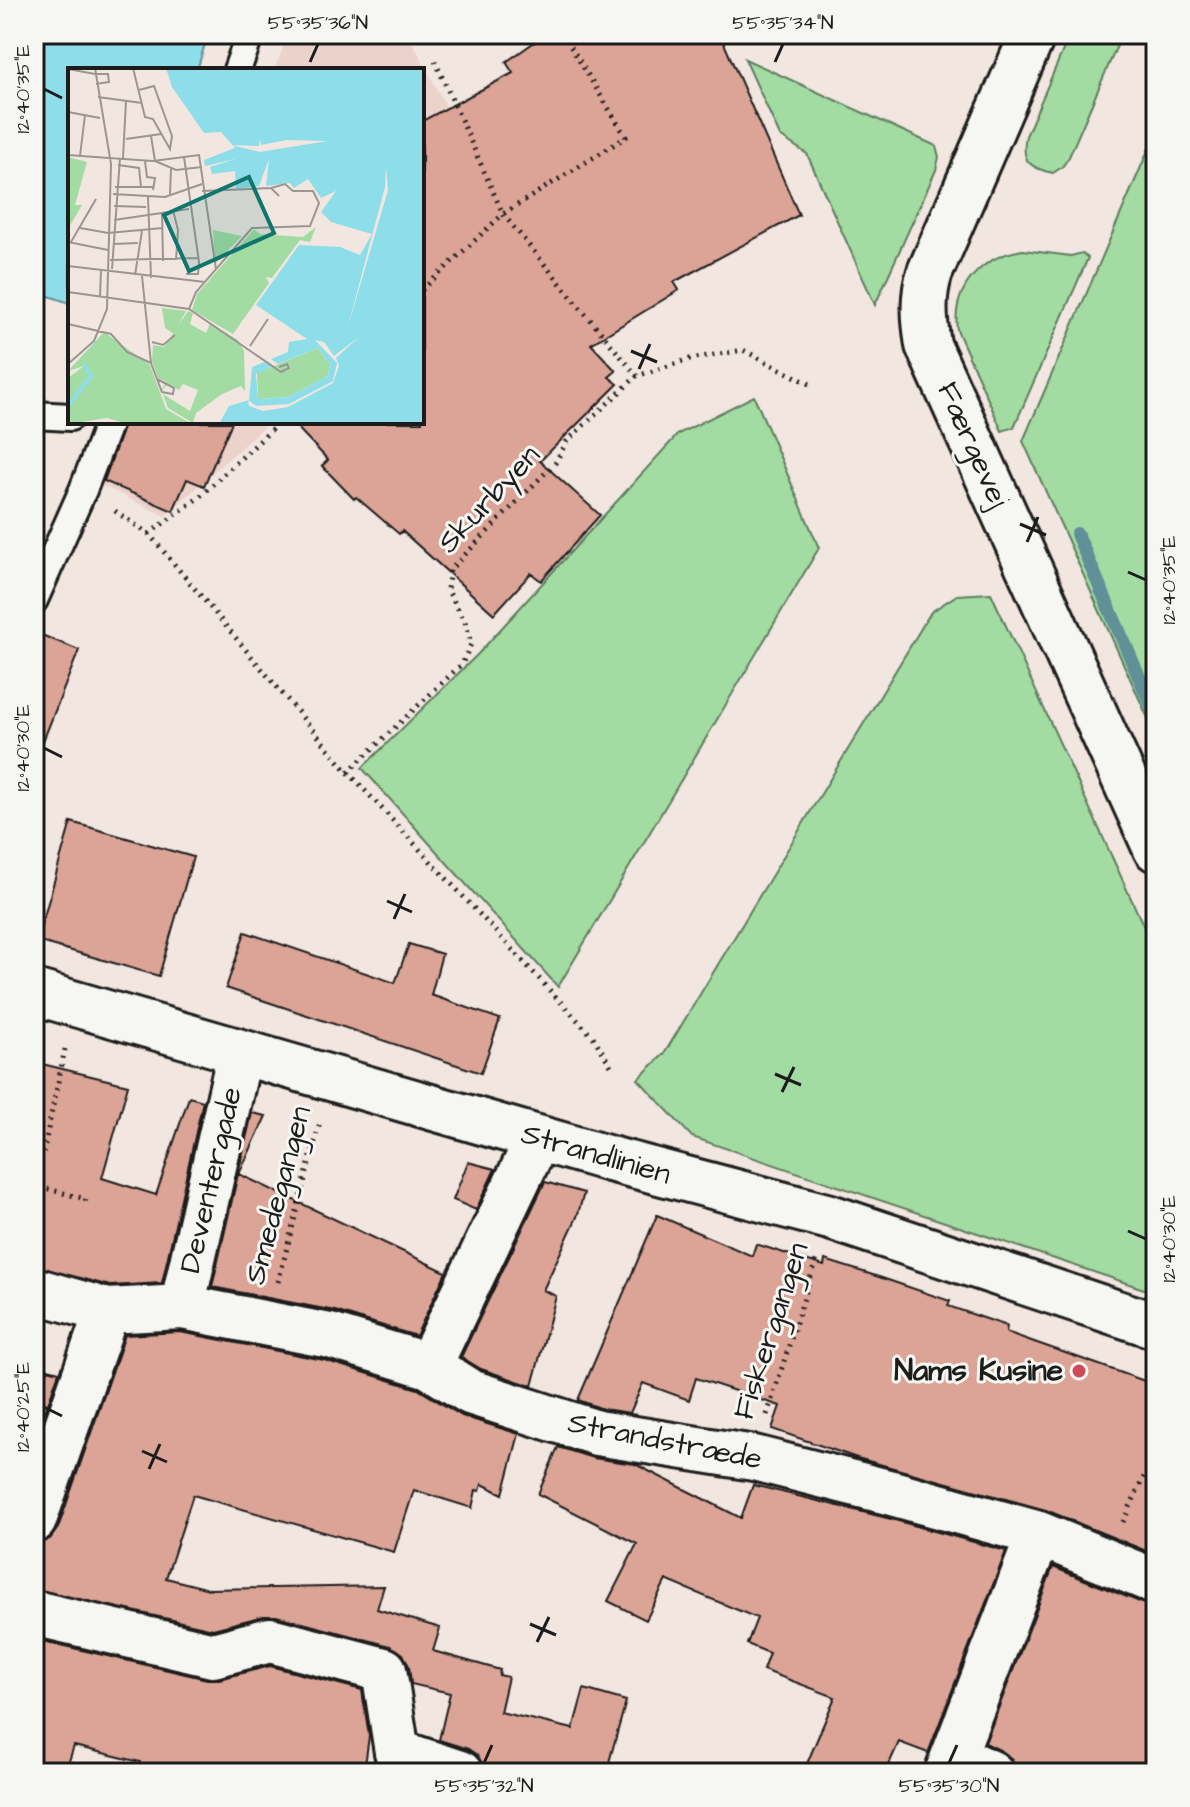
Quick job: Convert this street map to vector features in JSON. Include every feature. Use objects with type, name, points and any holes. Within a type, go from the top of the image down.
[{"type":"street","name":"Færgevej","points":[[1033,34],[930,272],[924,290],[924,320],[928,345],[1156,849]]},
{"type":"street","name":"Strandlinien","points":[[34,992],[331,1080],[830,1217],[1156,1326]]},
{"type":"street","name":"Deventergade","points":[[182,1307],[240,1052]]},
{"type":"street","points":[[429,1366],[538,1138]]},
{"type":"street","name":"Strandstræde","points":[[34,1290],[107,1311],[182,1307],[330,1336],[429,1366],[470,1392],[597,1433],[754,1458],[1039,1534],[1156,1582]]},
{"type":"street","points":[[34,1518],[107,1311]]},
{"type":"street","points":[[964,1767],[1039,1534]]},
{"type":"street","points":[[34,1613],[213,1655],[270,1640],[384,1670],[397,1752],[460,1773]]},
{"type":"lane","points":[[238,68],[250,34]]},
{"type":"lane","points":[[34,415],[68,417]]},
{"type":"lane","points":[[34,600],[108,424]]},
{"type":"path","points":[[424,288],[503,214],[626,137],[563,34]]},
{"type":"path","points":[[435,61],[503,214],[637,376]]},
{"type":"path","name":"Skurbyen","points":[[348,772],[462,664],[471,644],[466,624],[447,589],[450,570],[555,463],[567,441],[637,376],[690,359],[743,350],[812,385]]},
{"type":"path","points":[[149,534],[198,498],[278,424]]},
{"type":"path","points":[[83,490],[149,534],[348,772],[594,1038],[611,1066]]},
{"type":"path","points":[[75,1005],[36,1186],[86,1199],[84,1204]]},
{"type":"path","name":"Smedegangen","points":[[268,1322],[331,1080]]},
{"type":"path","name":"Fiskergangen","points":[[754,1458],[830,1217]]},
{"type":"path","points":[[1106,1560],[1156,1451]]},
{"type":"shaded area","points":[[289,34],[396,34],[412,41],[473,158],[424,210],[424,68],[275,68]]},
{"type":"shaded area","points":[[126,424],[267,424],[165,516],[101,485]]},
{"type":"green space","points":[[1070,34],[1122,34],[1069,157],[1053,173],[1028,162],[1025,144]]},
{"type":"green space","points":[[745,59],[936,146],[939,157],[936,170],[875,305],[807,154],[780,136]]},
{"type":"green space","points":[[1156,132],[1156,736],[1023,441]]},
{"type":"green space","points":[[1023,250],[1071,256],[1082,253],[1088,258],[1014,427],[1002,431],[957,330],[957,314],[959,300],[973,276],[995,259]]},
{"type":"green space","points":[[754,396],[819,548],[558,987],[362,768],[478,654],[678,434]]},
{"type":"green space","points":[[991,593],[1156,953],[1156,1293],[692,1137],[638,1079],[664,1054],[931,612],[957,595]]},
{"type":"water","points":[[34,34],[208,34],[198,68],[68,68],[68,302],[34,291]]},
{"type":"building","points":[[546,34],[720,34],[799,215],[674,282],[679,290],[591,344],[616,371],[609,377],[618,384],[540,461],[600,515],[541,581],[531,573],[494,614],[402,531],[399,534],[356,497],[354,499],[322,466],[328,460],[294,424],[424,424],[424,120],[513,73],[506,62]]},
{"type":"building","points":[[124,424],[231,424],[204,486],[187,479],[173,511],[104,481]]},
{"type":"building","points":[[34,632],[79,650],[36,759],[34,759]]},
{"type":"building","points":[[71,822],[193,857],[159,976],[37,941]]},
{"type":"building","points":[[245,932],[395,983],[409,944],[442,954],[431,995],[500,1019],[481,1073],[226,988]]},
{"type":"building","points":[[34,1062],[128,1085],[102,1178],[156,1195],[189,1097],[203,1101],[162,1283],[110,1286],[34,1266]]},
{"type":"building","points":[[252,1113],[266,1116],[239,1174],[446,1272],[416,1336],[335,1311],[212,1287]]},
{"type":"building","points":[[468,1162],[495,1169],[476,1210],[453,1200]]},
{"type":"building","points":[[545,1182],[584,1193],[577,1217],[543,1290],[556,1296],[532,1386],[481,1369],[461,1357]]},
{"type":"building","points":[[657,1215],[752,1256],[756,1244],[824,1266],[825,1260],[950,1301],[948,1306],[1007,1326],[1006,1332],[1156,1385],[1156,1555],[1046,1510],[857,1458],[772,1429],[780,1406],[696,1378],[689,1400],[643,1383],[630,1413],[603,1409],[578,1400]]},
{"type":"building","points":[[180,1332],[324,1360],[418,1389],[462,1416],[519,1434],[503,1494],[482,1484],[480,1491],[476,1490],[472,1508],[414,1490],[394,1552],[193,1495],[166,1578],[209,1589],[384,1586],[377,1609],[440,1628],[433,1651],[500,1670],[499,1675],[508,1677],[500,1712],[573,1729],[584,1689],[626,1701],[606,1773],[484,1773],[478,1756],[468,1749],[439,1740],[450,1693],[411,1684],[409,1666],[403,1654],[390,1646],[276,1616],[264,1616],[213,1629],[34,1589],[34,1544],[50,1539],[58,1528],[125,1335]]},
{"type":"building","points":[[48,1369],[59,1372],[34,1444],[34,1416]]},
{"type":"building","points":[[558,1447],[593,1458],[635,1464],[741,1518],[753,1485],[1006,1551],[928,1753],[899,1742],[885,1773],[803,1773],[835,1697],[763,1670],[769,1653],[747,1644],[757,1618],[666,1580],[646,1620],[608,1601],[637,1544],[538,1494]]},
{"type":"building","points":[[1053,1567],[1156,1606],[1156,1773],[1022,1773],[1016,1771],[1012,1759],[985,1743]]},
{"type":"building","points":[[34,1639],[207,1679],[219,1679],[270,1666],[362,1690],[369,1736],[364,1773],[138,1773],[140,1762],[74,1746],[65,1773],[34,1773]]},
{"type":"waterway","points":[[1077,534],[1156,716]]},
{"type":"place","name":"Nams Kusine","points":[[1079,1371]]}]
